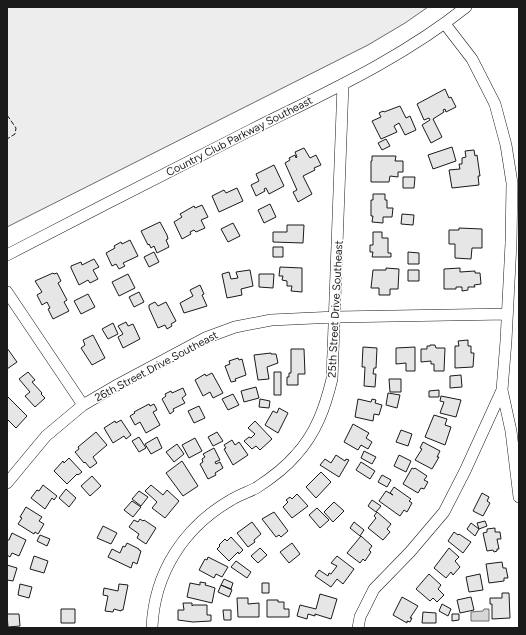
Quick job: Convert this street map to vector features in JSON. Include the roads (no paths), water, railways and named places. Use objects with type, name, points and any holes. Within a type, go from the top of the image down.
[{"type":"street","name":"Country Club Parkway Southeast","points":[[7,255],[394,57],[445,24],[466,7]]},
{"type":"street","points":[[445,24],[472,59],[485,82],[494,104],[506,145],[512,183],[511,243],[502,390],[511,431],[519,497]]},
{"type":"street","name":"25th Street Drive Southeast","points":[[152,628],[157,592],[166,569],[178,546],[196,526],[214,511],[232,499],[255,488],[279,472],[296,455],[312,434],[325,406],[332,379],[336,317],[343,84]]},
{"type":"street","points":[[7,292],[83,405]]},
{"type":"street","name":"26th Street Drive Southeast","points":[[7,483],[46,436],[83,405],[205,338],[235,327],[271,320],[336,317],[507,314]]},
{"type":"street","points":[[358,628],[360,617],[374,589],[410,552],[444,512],[465,471],[502,390]]}]
